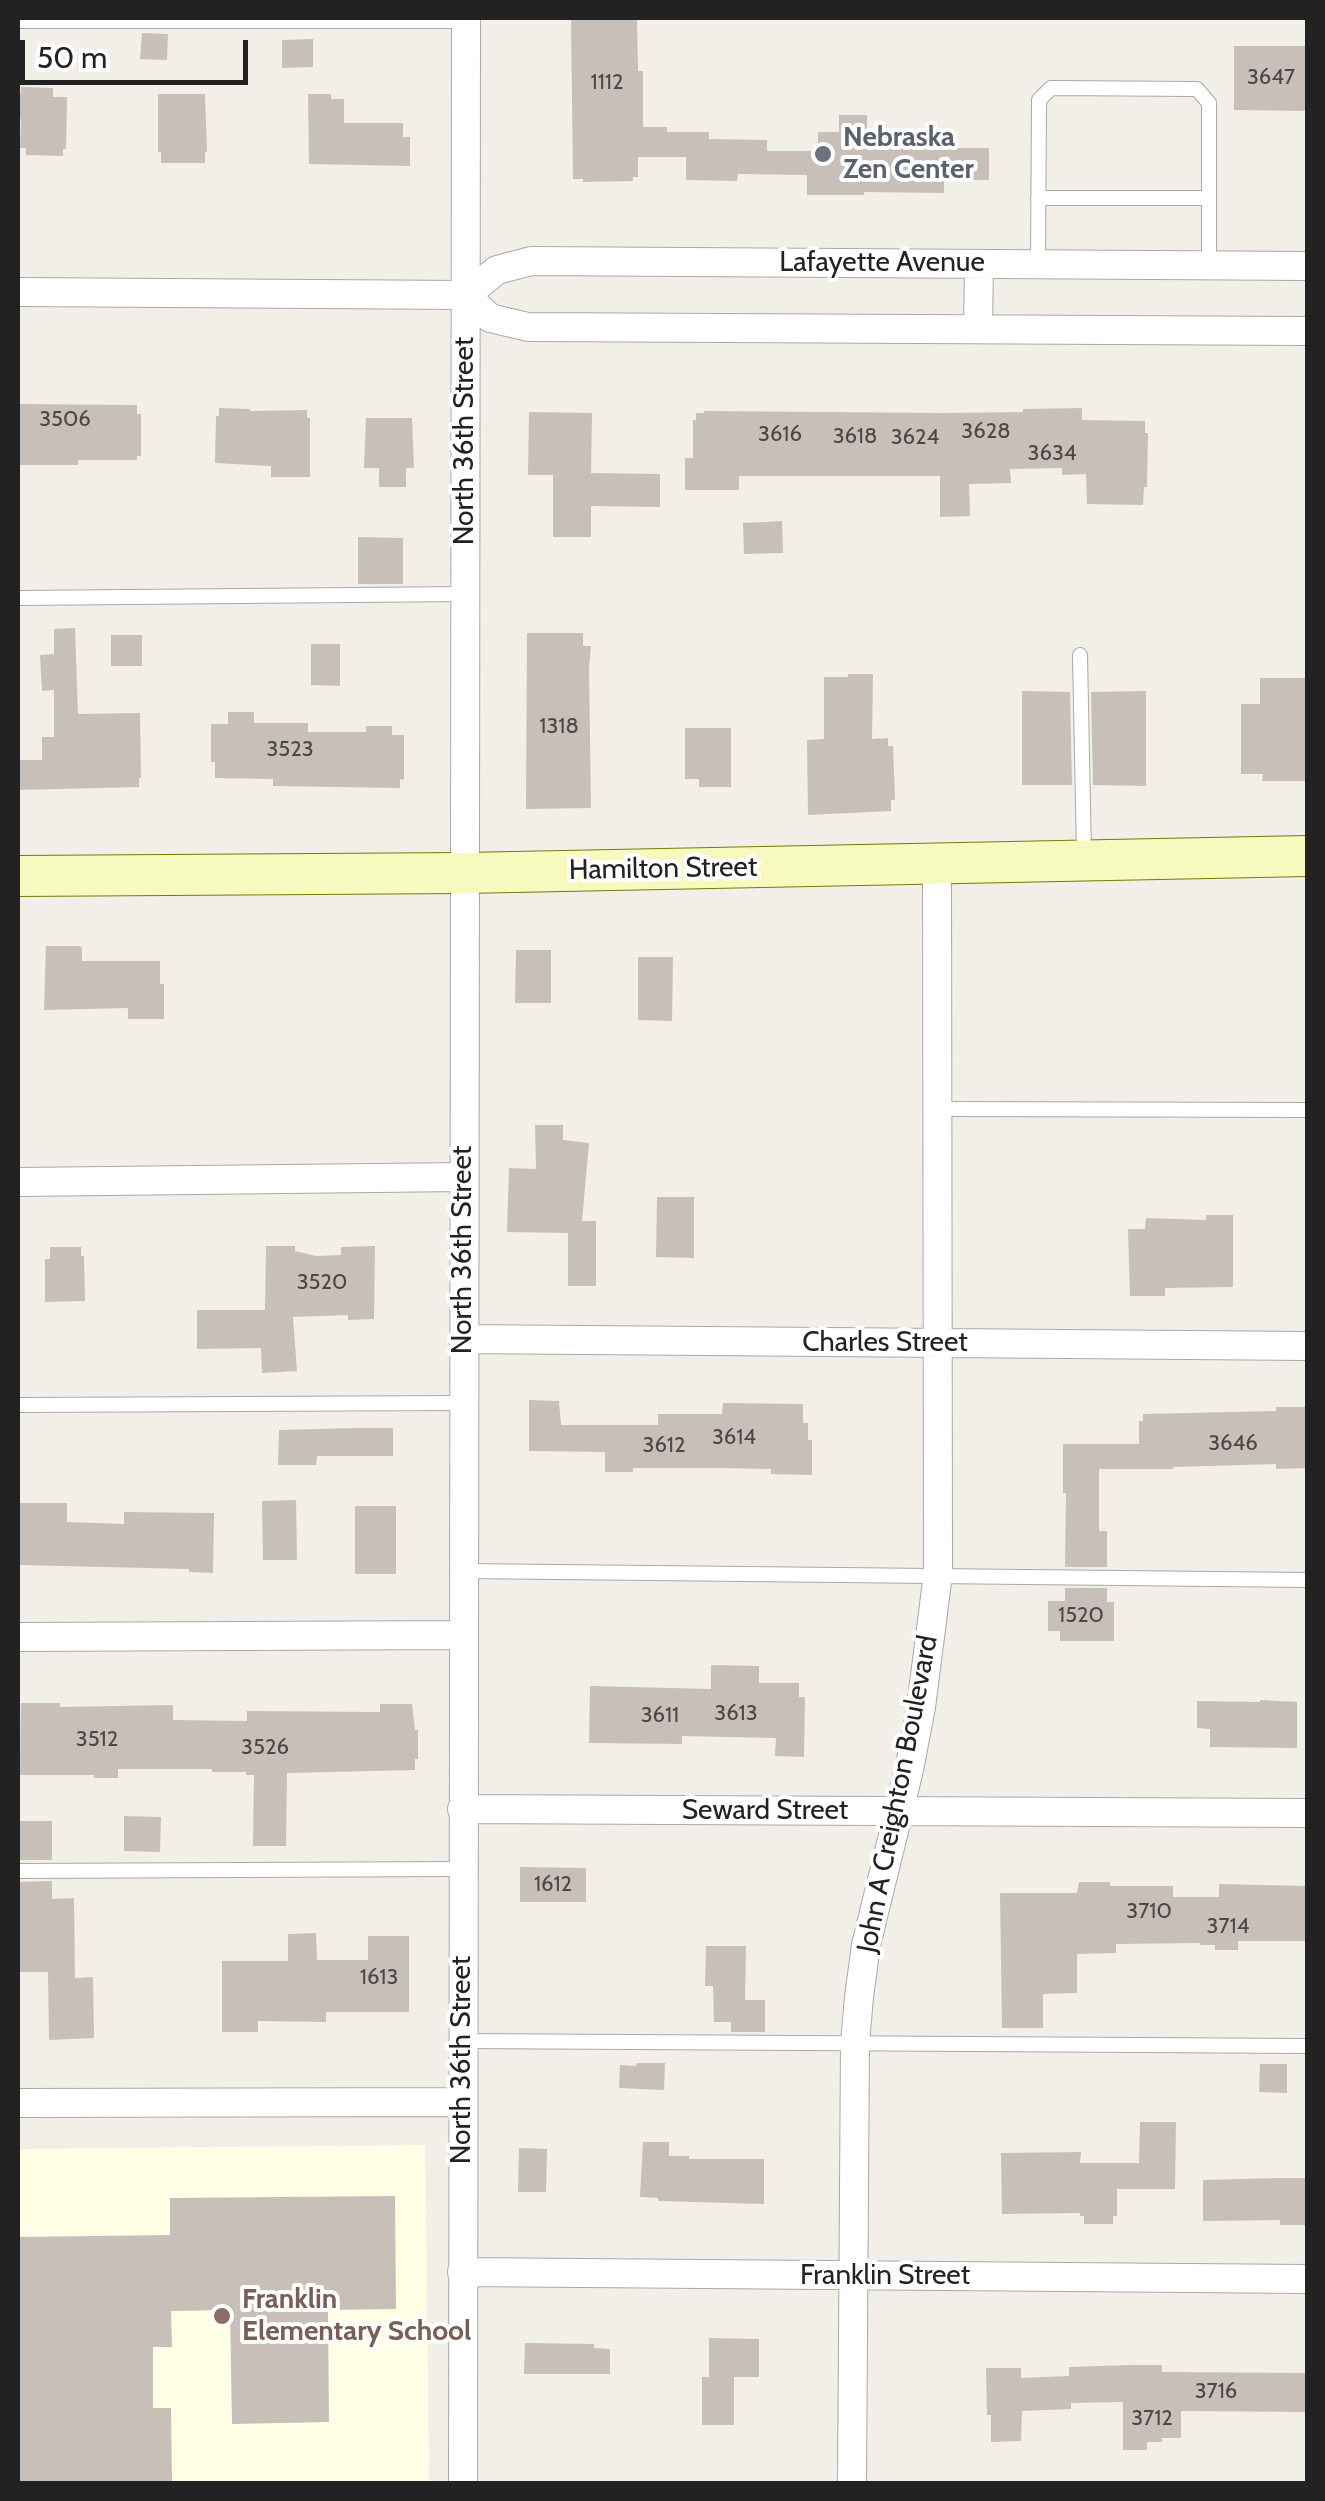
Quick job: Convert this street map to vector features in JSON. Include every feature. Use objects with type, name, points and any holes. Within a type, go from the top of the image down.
[{"type":"main road","name":"Hamilton Street","points":[[18,876],[464,873],[1308,856]]},
{"type":"street","name":"North 36th Street","points":[[463,2484],[466,19]]},
{"type":"street","name":"Lafayette Avenue","points":[[466,295],[497,270],[532,262],[1308,266]]},
{"type":"street","points":[[978,264],[978,329]]},
{"type":"street","points":[[18,292],[466,295],[490,318],[528,327],[1308,332]]},
{"type":"street","name":"John A Creighton Boulevard","points":[[852,2484],[855,2043],[866,1946],[921,1708],[938,1574],[937,864]]},
{"type":"street","points":[[18,1182],[463,1177]]},
{"type":"street","name":"Charles Street","points":[[463,1339],[1308,1346]]},
{"type":"street","points":[[18,1637],[462,1634]]},
{"type":"street","name":"Seward Street","points":[[462,1809],[1308,1813]]},
{"type":"street","points":[[18,2103],[462,2102]]},
{"type":"street","name":"Franklin Street","points":[[462,2272],[1308,2279]]},
{"type":"lane","points":[[18,21],[466,19]]},
{"type":"lane","points":[[1038,264],[1038,100],[1052,88],[1197,89],[1209,103],[1209,266]]},
{"type":"lane","points":[[1038,198],[1209,198]]},
{"type":"lane","points":[[18,598],[465,594]]},
{"type":"lane","points":[[1080,655],[1084,861]]},
{"type":"lane","points":[[938,1109],[1308,1110]]},
{"type":"lane","points":[[18,1405],[463,1403]]},
{"type":"lane","points":[[462,1571],[1308,1580]]},
{"type":"lane","points":[[18,1871],[462,1869]]},
{"type":"lane","points":[[462,2040],[1308,2046]]},
{"type":"shaded area","name":"Franklin Elementary School","points":[[425,2145],[429,2483],[18,2483],[18,2149]]},
{"type":"building","points":[[571,18],[637,18],[638,71],[643,71],[643,127],[667,127],[667,132],[709,132],[709,139],[767,140],[767,151],[818,151],[818,132],[839,132],[839,115],[867,115],[867,133],[947,129],[947,148],[989,148],[989,180],[944,180],[944,193],[807,195],[807,175],[738,174],[737,181],[686,180],[686,157],[638,157],[638,177],[633,177],[633,181],[573,179]]},
{"type":"building","points":[[142,33],[168,34],[167,60],[140,59]]},
{"type":"building","points":[[313,39],[313,67],[282,68],[282,40]]},
{"type":"building","points":[[1234,46],[1308,46],[1308,111],[1234,110]]},
{"type":"building","points":[[21,87],[53,88],[53,97],[67,97],[63,156],[26,155],[26,148],[20,148]]},
{"type":"building","points":[[158,94],[205,94],[205,163],[161,163]]},
{"type":"building","points":[[308,94],[331,94],[331,99],[344,99],[344,123],[403,123],[403,137],[410,137],[410,166],[309,164]]},
{"type":"building","points":[[18,404],[137,405],[137,414],[141,414],[141,456],[137,460],[78,460],[78,465],[18,465]]},
{"type":"building","points":[[219,408],[307,410],[310,477],[271,477],[271,466],[215,463]]},
{"type":"building","points":[[1082,408],[1082,420],[1145,421],[1147,487],[1143,505],[1087,504],[1086,474],[1062,475],[1062,468],[1010,469],[1011,483],[969,484],[970,516],[940,517],[940,476],[739,476],[739,490],[685,490],[685,458],[693,458],[693,420],[696,413],[704,411],[942,413]]},
{"type":"building","points":[[529,412],[592,413],[591,473],[660,474],[660,507],[591,506],[591,537],[553,537],[553,475],[528,475]]},
{"type":"building","points":[[366,418],[412,418],[414,468],[406,468],[406,487],[379,487],[379,468],[364,468]]},
{"type":"building","points":[[782,521],[783,553],[744,554],[743,523]]},
{"type":"building","points":[[358,537],[403,538],[403,584],[358,584]]},
{"type":"building","points":[[75,628],[78,714],[140,713],[139,787],[18,790],[18,760],[42,760],[42,737],[54,737],[54,690],[42,691],[40,655],[54,654],[54,629]]},
{"type":"building","points":[[527,633],[583,633],[583,646],[591,646],[591,808],[526,809]]},
{"type":"building","points":[[111,635],[142,635],[142,666],[111,666]]},
{"type":"building","points":[[311,644],[340,644],[340,686],[311,685]]},
{"type":"building","points":[[873,674],[872,739],[888,738],[888,746],[893,746],[895,800],[891,800],[891,811],[808,815],[807,740],[824,739],[824,677]]},
{"type":"building","points":[[1260,678],[1308,678],[1308,781],[1262,781],[1263,774],[1241,774],[1241,704],[1260,704]]},
{"type":"building","points":[[1022,691],[1070,692],[1072,785],[1022,785]]},
{"type":"building","points":[[1146,691],[1146,786],[1093,785],[1091,692]]},
{"type":"building","points":[[228,712],[254,712],[254,723],[308,723],[308,732],[366,732],[366,726],[392,726],[392,735],[404,735],[404,780],[400,779],[400,788],[273,786],[273,779],[215,778],[211,724],[228,724]]},
{"type":"building","points":[[685,728],[731,728],[731,787],[699,787],[699,779],[685,779]]},
{"type":"building","points":[[46,946],[80,946],[82,961],[160,961],[164,1019],[128,1019],[128,1008],[44,1010]]},
{"type":"building","points":[[516,950],[551,950],[551,1003],[515,1003]]},
{"type":"building","points":[[638,957],[673,957],[672,1021],[638,1020]]},
{"type":"building","points":[[535,1125],[563,1125],[563,1140],[589,1143],[582,1221],[596,1221],[596,1286],[568,1286],[568,1233],[507,1232],[509,1168],[536,1169]]},
{"type":"building","points":[[657,1197],[694,1197],[694,1258],[656,1257]]},
{"type":"building","points":[[1206,1215],[1233,1215],[1233,1287],[1165,1288],[1165,1296],[1130,1296],[1128,1229],[1145,1229],[1146,1218],[1206,1220]]},
{"type":"building","points":[[266,1246],[295,1246],[295,1251],[316,1256],[341,1255],[341,1247],[375,1246],[374,1319],[348,1320],[348,1315],[293,1317],[297,1371],[262,1373],[261,1348],[197,1349],[197,1310],[265,1310]]},
{"type":"building","points":[[50,1247],[81,1247],[85,1301],[45,1302],[45,1259],[50,1259]]},
{"type":"building","points":[[529,1400],[559,1401],[561,1425],[658,1425],[658,1414],[722,1414],[723,1403],[803,1404],[803,1423],[808,1423],[808,1440],[812,1440],[812,1475],[722,1468],[633,1468],[633,1472],[605,1472],[605,1452],[529,1451]]},
{"type":"building","points":[[1276,1407],[1308,1407],[1308,1468],[1276,1469],[1276,1464],[1099,1469],[1099,1531],[1107,1531],[1107,1567],[1065,1567],[1063,1444],[1139,1444],[1139,1421],[1143,1421],[1143,1414],[1276,1411]]},
{"type":"building","points":[[393,1428],[393,1456],[317,1456],[316,1465],[278,1465],[279,1430]]},
{"type":"building","points":[[296,1500],[297,1560],[263,1560],[262,1501]]},
{"type":"building","points":[[19,1503],[67,1503],[67,1522],[124,1524],[124,1512],[214,1513],[213,1573],[189,1569],[19,1565]]},
{"type":"building","points":[[355,1506],[396,1506],[396,1574],[355,1574]]},
{"type":"building","points":[[1065,1588],[1107,1588],[1107,1602],[1114,1602],[1114,1641],[1060,1641],[1060,1631],[1048,1631],[1048,1601],[1065,1601]]},
{"type":"building","points":[[711,1665],[759,1666],[759,1683],[799,1683],[799,1697],[805,1697],[804,1757],[775,1756],[776,1738],[682,1736],[682,1744],[589,1743],[590,1686],[711,1689]]},
{"type":"building","points":[[1197,1701],[1297,1702],[1297,1748],[1210,1747],[1210,1729],[1197,1728]]},
{"type":"building","points":[[21,1703],[60,1703],[60,1707],[173,1705],[173,1720],[247,1721],[247,1711],[380,1712],[380,1704],[412,1704],[418,1730],[418,1759],[415,1770],[287,1773],[286,1846],[253,1846],[254,1775],[246,1772],[118,1769],[118,1778],[20,1775]]},
{"type":"building","points":[[124,1816],[161,1817],[160,1852],[124,1851]]},
{"type":"building","points":[[18,1821],[52,1821],[52,1860],[18,1860]]},
{"type":"building","points":[[520,1867],[586,1868],[586,1902],[520,1902]]},
{"type":"building","points":[[52,1881],[52,1899],[74,1898],[75,1978],[93,1977],[94,2038],[49,2040],[48,1972],[18,1972],[18,1882]]},
{"type":"building","points":[[1079,1882],[1173,1886],[1173,1897],[1219,1897],[1219,1884],[1308,1886],[1308,1941],[1238,1941],[1238,1950],[1215,1950],[1215,1945],[1200,1943],[1116,1944],[1116,1953],[1077,1954],[1077,1993],[1043,1994],[1043,2028],[1002,2028],[1000,1893],[1077,1893]]},
{"type":"building","points":[[316,1933],[317,1960],[368,1960],[368,1936],[409,1936],[409,2012],[326,2012],[326,2022],[258,2021],[258,2032],[222,2032],[222,1961],[288,1961],[288,1934]]},
{"type":"building","points":[[706,1946],[746,1946],[745,2000],[765,2000],[765,2032],[731,2032],[731,2022],[714,2022],[713,1986],[705,1986]]},
{"type":"building","points":[[665,2063],[664,2090],[619,2088],[620,2065]]},
{"type":"building","points":[[1260,2064],[1287,2064],[1287,2093],[1259,2092]]},
{"type":"building","points":[[1140,2122],[1176,2122],[1175,2189],[1117,2189],[1117,2216],[1113,2216],[1113,2224],[1084,2224],[1080,2213],[1002,2214],[1001,2153],[1081,2152],[1080,2163],[1139,2163]]},
{"type":"building","points":[[643,2142],[669,2142],[669,2156],[689,2159],[764,2159],[764,2204],[640,2197]]},
{"type":"building","points":[[519,2148],[547,2149],[546,2192],[518,2192]]},
{"type":"building","points":[[1308,2178],[1308,2225],[1280,2225],[1280,2220],[1203,2221],[1203,2180]]},
{"type":"building","points":[[395,2196],[396,2309],[328,2310],[329,2422],[232,2424],[230,2310],[171,2311],[172,2347],[153,2347],[153,2408],[171,2408],[172,2484],[18,2484],[18,2237],[170,2235],[170,2198]]},
{"type":"building","points":[[709,2338],[759,2339],[759,2377],[734,2377],[734,2425],[702,2425],[702,2377],[709,2377]]},
{"type":"building","points":[[525,2343],[594,2344],[594,2348],[610,2349],[610,2374],[524,2374]]},
{"type":"building","points":[[1162,2365],[1162,2372],[1308,2373],[1308,2412],[1181,2411],[1181,2438],[1147,2442],[1147,2450],[1123,2450],[1123,2402],[1071,2403],[1071,2409],[1022,2411],[1021,2441],[991,2442],[986,2368],[1021,2368],[1021,2378],[1069,2376],[1069,2367]]},
{"type":"place","name":"Nebraska Zen Center","points":[[823,154]]},
{"type":"place","name":"Franklin Elementary School","points":[[222,2316]]}]
